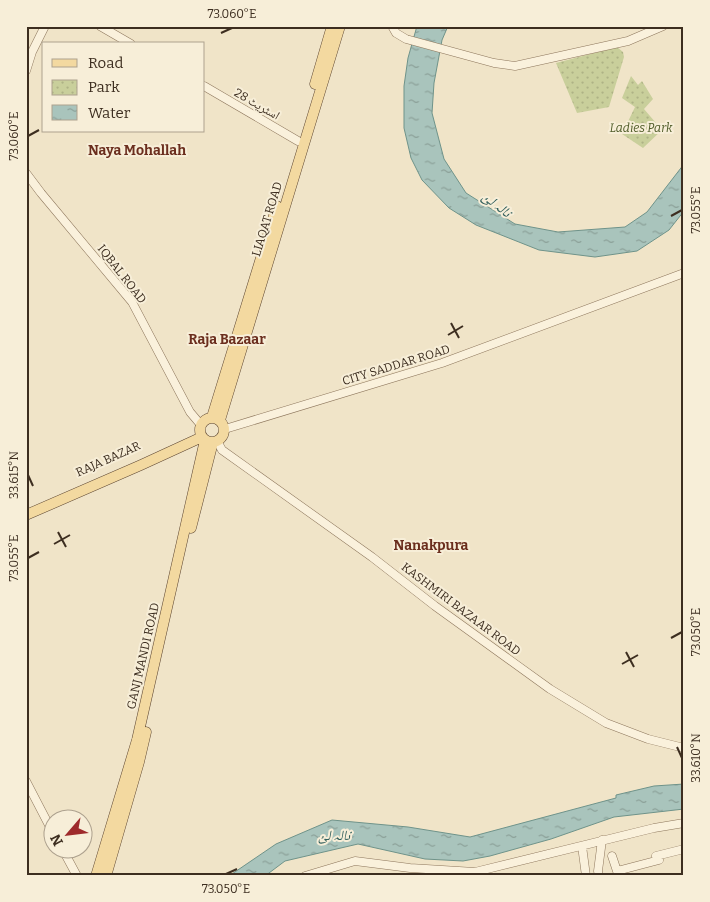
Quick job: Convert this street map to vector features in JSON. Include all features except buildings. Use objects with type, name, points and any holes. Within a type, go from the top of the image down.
[{"type":"main road","name":"LIAQAT ROAD","points":[[219,422],[332,26]]},
{"type":"main road","name":"LIAQAT ROAD","points":[[219,422],[340,26]]},
{"type":"main road","points":[[26,514],[206,436],[223,437],[219,422],[203,421],[206,436]]},
{"type":"main road","name":"RAJA BAZAR","points":[[26,509],[206,436]]},
{"type":"main road","name":"GANJ MANDI ROAD","points":[[106,876],[140,741],[206,436]]},
{"type":"main road","name":"GANJ MANDI ROAD","points":[[96,876],[140,741]]},
{"type":"street","points":[[26,71],[32,52],[45,26]]},
{"type":"street","points":[[100,26],[128,42]]},
{"type":"street","points":[[392,26],[400,36],[406,39],[494,63],[515,66],[628,41],[663,26]]},
{"type":"street","name":"اسٹریٹ 28","points":[[205,87],[298,141]]},
{"type":"street","name":"IQBAL ROAD","points":[[26,173],[132,302],[190,412],[206,436]]},
{"type":"street","name":"CITY SADDAR ROAD","points":[[219,422],[442,363],[684,273]]},
{"type":"street","name":"KASHMIRI BAZAAR ROAD","points":[[206,436],[222,450],[372,557],[435,606],[550,689],[606,724],[648,739],[684,748]]},
{"type":"street","points":[[26,781],[42,812]]},
{"type":"street","points":[[305,876],[355,861],[410,868],[475,872],[654,828],[683,824]]},
{"type":"street","points":[[599,876],[602,840]]},
{"type":"street","points":[[582,846],[586,876]]},
{"type":"street","points":[[612,856],[618,873],[684,849]]},
{"type":"street","points":[[68,860],[77,876]]},
{"type":"green space","points":[[617,47],[623,52],[624,57],[609,107],[577,113],[556,63]]},
{"type":"green space","name":"Ladies Park","points":[[631,76],[638,85],[642,81],[653,99],[644,109],[662,130],[643,148],[622,134],[635,107],[622,98]]},
{"type":"water","points":[[417,26],[448,26],[442,40],[434,83],[432,113],[444,159],[466,193],[515,224],[558,232],[625,227],[647,212],[684,164],[684,211],[669,230],[637,251],[595,257],[539,250],[476,225],[449,208],[422,180],[411,158],[404,128],[404,86],[408,58]]},
{"type":"water","name":"نالہ لئ","points":[[684,784],[684,809],[614,817],[551,839],[490,856],[463,861],[425,859],[358,844],[285,861],[265,876],[229,876],[276,844],[332,820],[408,827],[470,837],[616,798],[616,795],[654,786]]},
{"type":"district","name":"Naya Mohallah","points":[[137,150]]},
{"type":"district","name":"Raja Bazaar","points":[[227,339]]},
{"type":"district","name":"Nanakpura","points":[[431,545]]}]
